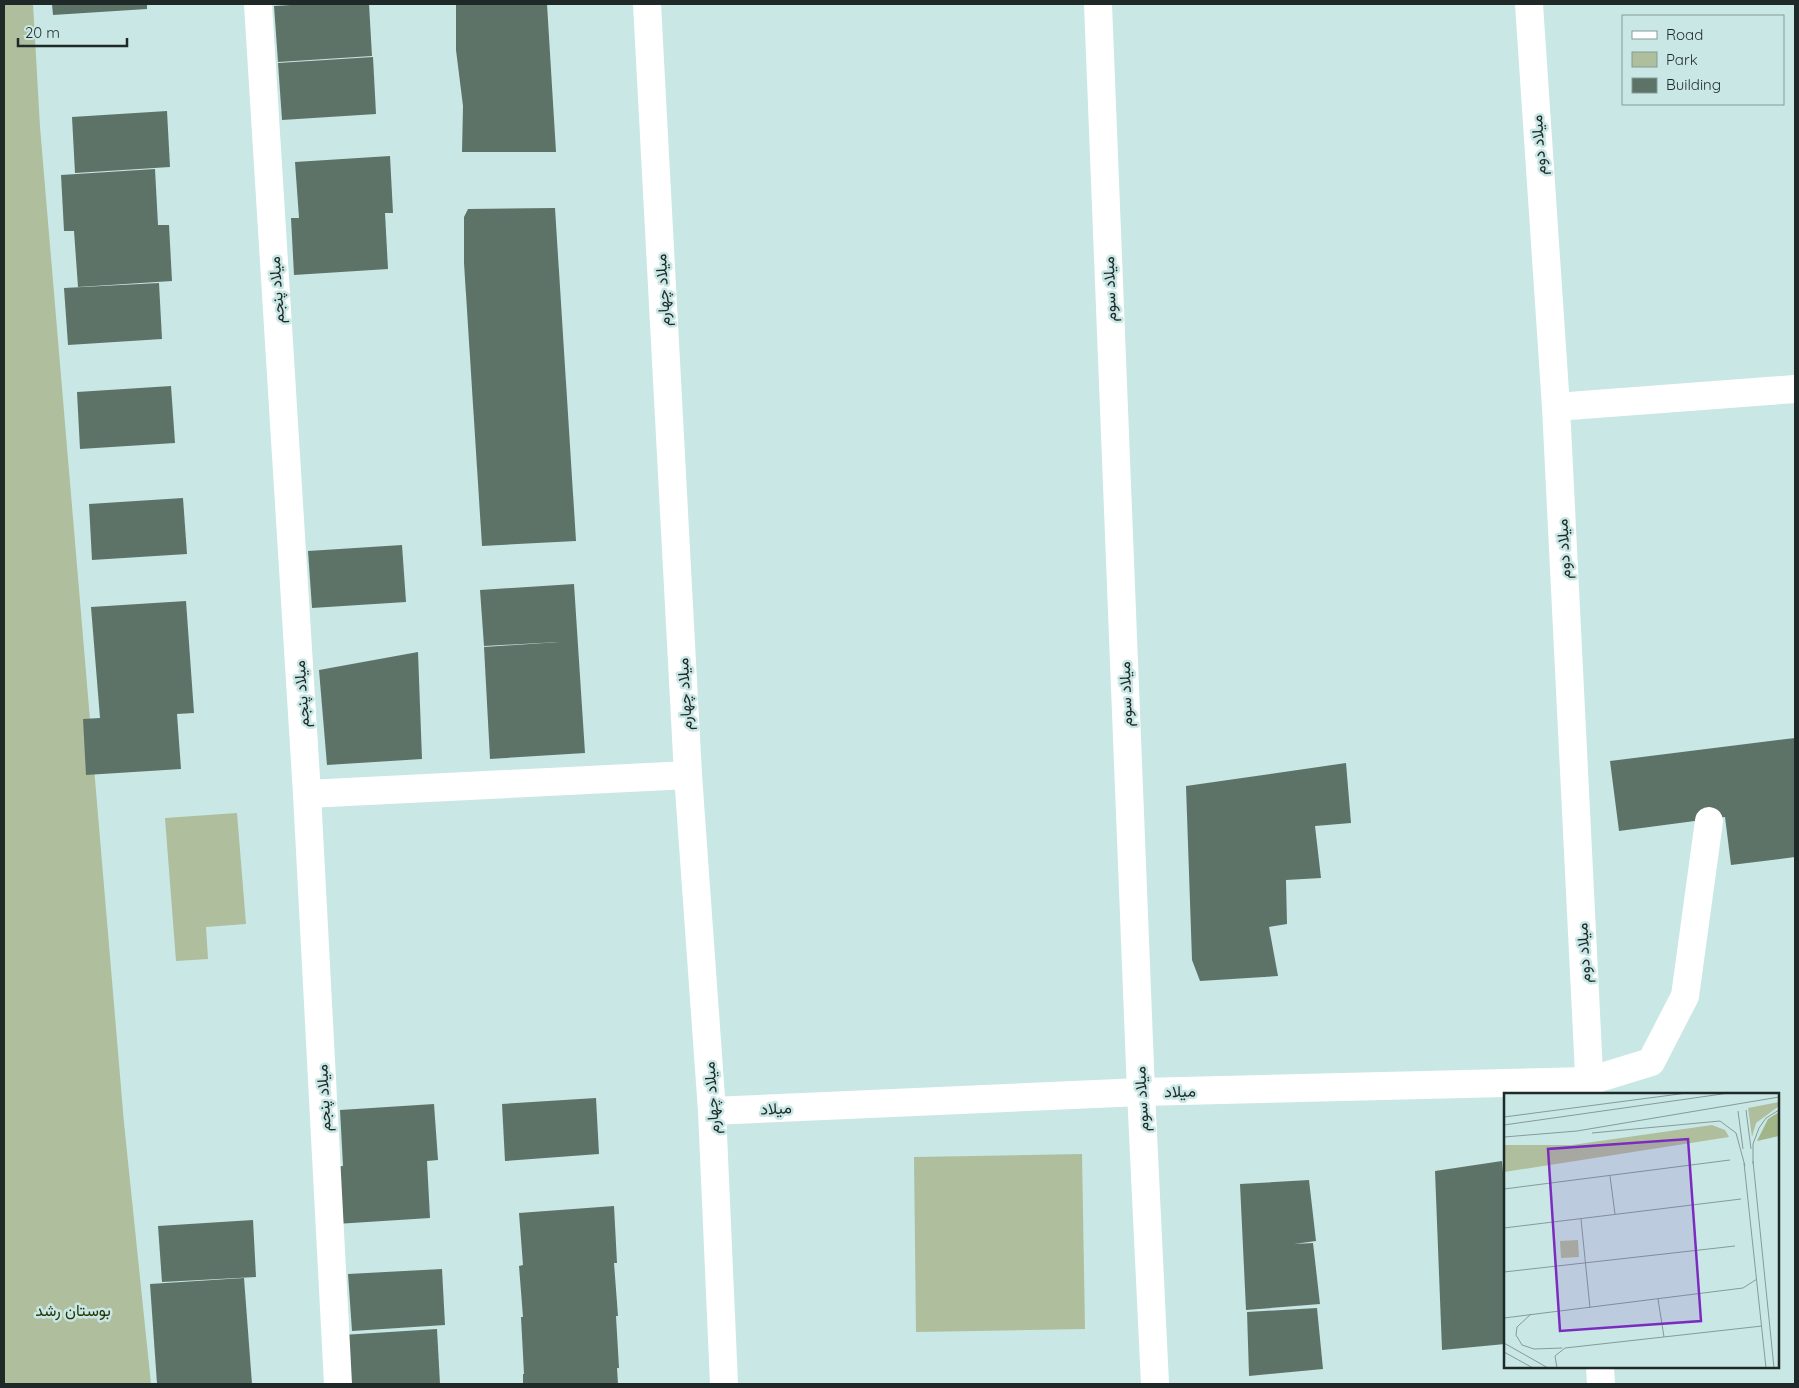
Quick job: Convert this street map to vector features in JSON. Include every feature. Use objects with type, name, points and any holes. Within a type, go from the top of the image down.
[{"type":"street","name":"میلاد پنجم","points":[[258,4],[307,794],[338,1384]]},
{"type":"street","name":"میلاد چهارم","points":[[647,4],[688,775],[712,1111],[724,1384]]},
{"type":"street","name":"میلاد سوم","points":[[1098,4],[1141,1092],[1155,1384]]},
{"type":"street","name":"میلاد دوم","points":[[1529,4],[1556,407],[1589,1088]]},
{"type":"street","points":[[1556,407],[1795,389]]},
{"type":"street","points":[[307,794],[688,775]]},
{"type":"street","name":"میلاد","points":[[712,1111],[1141,1092],[1589,1088],[1651,1062],[1685,996],[1709,821]]},
{"type":"street","points":[[1600,1368],[1601,1384]]},
{"type":"green space","name":"بوستان رشد","points":[[4,4],[33,4],[40,127],[124,1123],[151,1384],[4,1384]]},
{"type":"green space","points":[[237,813],[246,924],[206,927],[208,959],[176,961],[165,818]]},
{"type":"green space","points":[[1082,1154],[1085,1329],[916,1332],[914,1157]]},
{"type":"building","points":[[52,4],[147,4],[147,9],[53,15]]},
{"type":"building","points":[[369,4],[372,56],[278,62],[274,6]]},
{"type":"building","points":[[456,4],[547,4],[556,152],[462,152],[463,106],[456,50]]},
{"type":"building","points":[[373,57],[376,114],[282,120],[278,63]]},
{"type":"building","points":[[167,111],[170,167],[75,173],[72,117]]},
{"type":"building","points":[[390,156],[393,213],[385,213],[388,269],[294,275],[291,218],[299,218],[295,162]]},
{"type":"building","points":[[155,169],[158,225],[169,225],[172,281],[78,287],[74,231],[64,231],[61,175]]},
{"type":"building","points":[[555,208],[576,541],[482,546],[464,263],[464,217],[468,209]]},
{"type":"building","points":[[159,283],[162,339],[68,345],[64,288]]},
{"type":"building","points":[[171,386],[175,443],[80,449],[77,392]]},
{"type":"building","points":[[183,498],[187,554],[92,560],[89,504]]},
{"type":"building","points":[[402,545],[406,602],[312,608],[308,551]]},
{"type":"building","points":[[574,584],[585,753],[490,759],[484,647],[559,642],[484,646],[480,590]]},
{"type":"building","points":[[186,601],[194,713],[177,714],[181,769],[86,775],[83,719],[100,718],[91,607]]},
{"type":"building","points":[[418,652],[422,759],[327,765],[319,670]]},
{"type":"building","points":[[1795,738],[1795,857],[1731,865],[1725,817],[1619,831],[1610,761]]},
{"type":"building","points":[[1346,763],[1351,823],[1315,826],[1321,878],[1286,880],[1287,924],[1269,927],[1278,976],[1200,981],[1192,960],[1186,786]]},
{"type":"building","points":[[596,1098],[599,1154],[505,1161],[502,1104]]},
{"type":"building","points":[[434,1104],[438,1160],[427,1161],[430,1218],[336,1224],[332,1167],[343,1166],[340,1110]]},
{"type":"building","points":[[1502,1161],[1504,1183],[1504,1344],[1442,1350],[1435,1171]]},
{"type":"building","points":[[1309,1180],[1316,1241],[1294,1244],[1313,1243],[1320,1304],[1246,1310],[1240,1184]]},
{"type":"building","points":[[614,1206],[617,1263],[614,1263],[618,1316],[616,1316],[618,1384],[523,1384],[521,1317],[523,1317],[519,1266],[523,1265],[519,1213]]},
{"type":"building","points":[[253,1220],[256,1277],[162,1282],[158,1226]]},
{"type":"building","points":[[442,1269],[445,1325],[352,1331],[348,1274]]},
{"type":"building","points":[[244,1278],[252,1384],[157,1384],[150,1284]]},
{"type":"building","points":[[1317,1308],[1323,1369],[1249,1376],[1247,1312]]},
{"type":"building","points":[[437,1329],[440,1384],[346,1384],[342,1335]]}]
